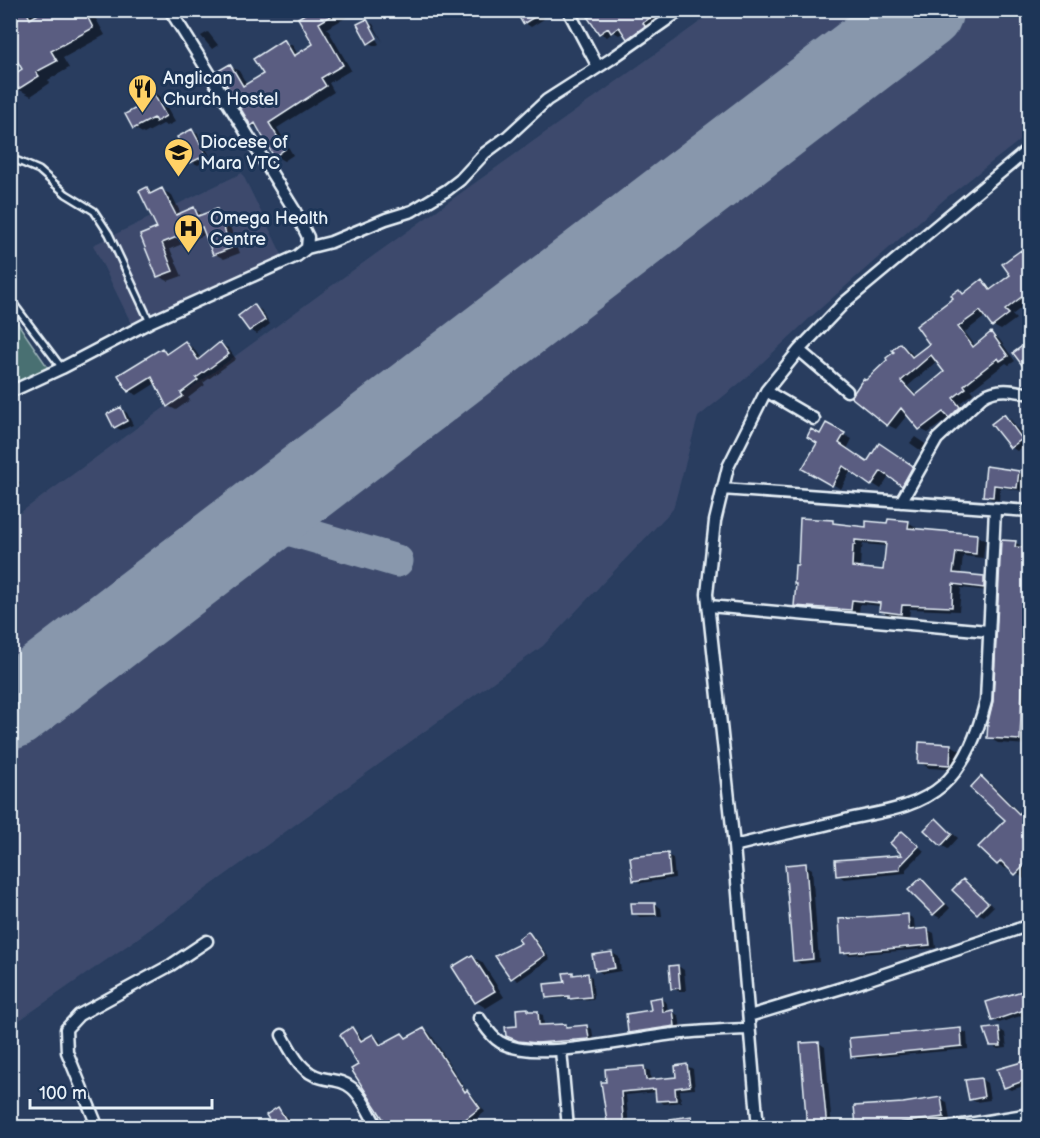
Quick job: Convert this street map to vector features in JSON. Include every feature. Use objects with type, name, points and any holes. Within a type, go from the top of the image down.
[{"type":"street","points":[[170,10],[295,211],[308,237],[307,248]]},
{"type":"street","points":[[568,10],[598,67]]},
{"type":"street","points":[[10,392],[150,322],[297,256],[307,248],[331,242],[386,219],[412,211],[460,180],[485,153],[508,136],[546,100],[681,10]]},
{"type":"street","points":[[758,1128],[734,846],[707,594],[711,551],[722,489],[732,456],[766,391],[799,350],[844,303],[1028,152]]},
{"type":"street","points":[[799,350],[847,391]]},
{"type":"street","points":[[901,502],[937,439],[982,398],[990,392],[1006,390],[1029,394]]},
{"type":"street","points":[[766,391],[814,419]]},
{"type":"street","points":[[722,489],[1029,511]]},
{"type":"street","points":[[734,846],[898,808],[924,797],[942,785],[961,763],[978,730],[986,701],[995,509]]},
{"type":"street","points":[[709,606],[988,631]]},
{"type":"street","points":[[749,1016],[855,984],[1029,925]]},
{"type":"street","points":[[98,1128],[67,1052],[66,1029],[79,1015],[171,965],[207,941]]},
{"type":"street","points":[[478,1018],[490,1034],[500,1042],[522,1048],[561,1050],[676,1033],[748,1029]]},
{"type":"street","points":[[282,1035],[296,1059],[309,1073],[322,1078],[340,1080],[354,1090],[378,1128]]},
{"type":"street","points":[[561,1050],[568,1128]]},
{"type":"street","points":[[944,1128],[1029,1114]]},
{"type":"lane","points":[[10,162],[18,161],[39,170],[66,195],[94,210],[109,234],[118,258],[150,322]]},
{"type":"lane","points":[[10,300],[62,368]]},
{"type":"shaded area","points":[[715,11],[1029,11],[1029,133],[946,198],[813,315],[746,378],[698,417],[673,509],[543,646],[131,943],[11,1026],[10,520]]},
{"type":"shaded area","name":"Omega Health Centre","points":[[242,173],[285,261],[136,333],[93,245]]},
{"type":"green space","points":[[10,312],[53,375],[10,395]]},
{"type":"building","points":[[18,10],[26,10],[30,19],[45,10],[84,10],[93,28],[51,51],[57,61],[36,72],[39,76],[17,90],[10,77],[22,69],[10,49],[10,28],[17,24],[11,14]]},
{"type":"building","points":[[311,10],[341,10],[319,23],[343,65],[321,78],[326,86],[269,123],[285,149],[274,157],[255,123],[251,126],[218,71],[230,64],[243,86],[263,74],[253,59],[284,39],[294,56],[313,44],[298,18]]},
{"type":"building","points":[[515,10],[546,10],[523,24]]},
{"type":"building","points":[[598,10],[661,10],[627,39],[619,27],[611,33],[608,28],[599,34],[588,18]]},
{"type":"building","points":[[367,19],[377,38],[368,44],[357,24]]},
{"type":"building","points":[[152,91],[166,116],[156,122],[154,118],[133,129],[125,114],[146,103],[142,96]]},
{"type":"building","points":[[192,129],[206,155],[190,163],[177,137]]},
{"type":"building","points":[[147,187],[150,194],[162,188],[176,215],[194,207],[198,216],[217,209],[231,248],[213,255],[202,227],[162,243],[173,271],[157,277],[140,235],[157,228],[139,191]]},
{"type":"building","points":[[1021,250],[1029,262],[1029,291],[1005,310],[1009,314],[992,327],[980,311],[958,327],[973,347],[991,332],[1008,356],[1000,361],[998,358],[964,385],[966,388],[953,398],[960,407],[949,418],[943,412],[919,430],[901,408],[887,426],[851,397],[863,379],[866,380],[887,360],[886,358],[894,352],[892,350],[900,343],[912,357],[929,344],[916,326],[953,298],[951,295],[959,289],[963,294],[982,279],[990,290],[1010,275],[1002,264]],"holes":[[[931,355],[944,372],[915,396],[901,381]]]},
{"type":"building","points":[[254,304],[265,320],[249,331],[238,316]]},
{"type":"building","points":[[185,341],[198,360],[220,342],[229,354],[196,378],[198,380],[181,393],[183,396],[167,407],[152,377],[128,392],[118,375],[162,348],[166,354]]},
{"type":"building","points":[[1029,341],[1029,360],[1022,365],[1013,353]]},
{"type":"building","points":[[121,407],[127,421],[114,428],[107,414]]},
{"type":"building","points":[[1004,414],[1022,439],[1010,448],[991,424]]},
{"type":"building","points":[[826,423],[845,433],[839,443],[867,462],[879,443],[913,466],[902,486],[881,471],[871,486],[843,466],[832,486],[802,469],[817,443],[807,437],[811,429],[820,434]]},
{"type":"building","points":[[986,466],[1019,471],[1017,488],[994,485],[993,497],[983,496]]},
{"type":"building","points":[[800,518],[833,520],[833,523],[866,527],[866,521],[887,523],[888,519],[909,521],[908,528],[977,534],[976,554],[956,552],[953,573],[984,576],[984,588],[953,584],[952,607],[902,605],[901,614],[879,611],[880,603],[852,600],[851,610],[794,606],[795,565],[798,565]],"holes":[[[855,540],[886,543],[883,570],[852,567]]]},
{"type":"building","points":[[1001,540],[1016,541],[1015,547],[1029,548],[1029,589],[1026,589],[1020,740],[987,738],[993,701]]},
{"type":"building","points":[[919,742],[951,744],[950,765],[918,763]]},
{"type":"building","points":[[981,776],[1019,814],[1029,803],[1029,861],[1015,875],[1001,861],[997,865],[978,847],[1005,820],[970,788]]},
{"type":"building","points":[[936,818],[952,834],[941,846],[924,830]]},
{"type":"building","points":[[902,831],[919,846],[900,866],[900,870],[836,876],[835,860],[902,855],[890,843]]},
{"type":"building","points":[[668,853],[670,875],[633,881],[630,857]]},
{"type":"building","points":[[806,863],[813,959],[793,961],[785,865]]},
{"type":"building","points":[[921,878],[945,904],[933,915],[908,890]]},
{"type":"building","points":[[963,879],[988,903],[977,914],[952,890]]},
{"type":"building","points":[[631,903],[655,903],[656,914],[632,914]]},
{"type":"building","points":[[908,914],[909,930],[928,928],[930,945],[841,953],[839,919]]},
{"type":"building","points":[[528,931],[545,955],[511,979],[495,956],[521,943],[518,939]]},
{"type":"building","points":[[612,952],[615,968],[595,971],[592,955]]},
{"type":"building","points":[[472,955],[495,991],[475,1003],[452,967]]},
{"type":"building","points":[[678,965],[680,988],[671,989],[669,966]]},
{"type":"building","points":[[573,972],[573,975],[588,973],[591,997],[546,998],[544,984],[565,982],[563,973]]},
{"type":"building","points":[[1022,991],[1027,1009],[992,1021],[986,1002]]},
{"type":"building","points":[[661,997],[663,1012],[673,1010],[675,1026],[628,1033],[626,1014],[651,1010],[649,999]]},
{"type":"building","points":[[528,1008],[528,1011],[538,1011],[539,1025],[566,1024],[566,1027],[587,1025],[589,1039],[537,1043],[518,1041],[506,1036],[505,1027],[517,1026],[516,1009]]},
{"type":"building","points":[[352,1027],[361,1041],[373,1034],[380,1045],[402,1033],[406,1038],[424,1028],[465,1092],[467,1090],[480,1108],[459,1124],[461,1128],[416,1128],[412,1122],[403,1128],[389,1128],[351,1069],[358,1065],[340,1035]]},
{"type":"building","points":[[999,1027],[1001,1046],[990,1046],[984,1029]]},
{"type":"building","points":[[961,1028],[962,1046],[851,1057],[849,1038]]},
{"type":"building","points":[[819,1042],[827,1128],[807,1128],[800,1043]]},
{"type":"building","points":[[1029,1060],[1029,1079],[1004,1088],[997,1069]]},
{"type":"building","points":[[687,1064],[690,1086],[675,1088],[676,1100],[656,1101],[655,1089],[621,1092],[624,1128],[608,1128],[601,1082],[606,1082],[605,1069],[644,1066],[646,1080],[676,1077],[675,1066]]},
{"type":"building","points":[[981,1078],[984,1097],[969,1100],[965,1080]]},
{"type":"building","points":[[941,1097],[944,1117],[856,1125],[854,1106],[903,1103]]},
{"type":"building","points":[[278,1107],[291,1128],[274,1128],[266,1115]]},
{"type":"building","points":[[692,1116],[693,1128],[671,1128],[670,1119]]},
{"type":"taxiway","points":[[257,520],[397,561]]},
{"type":"runway","points":[[10,709],[923,10]]},
{"type":"place","name":"Anglican Church Hostel","points":[[142,114]]},
{"type":"place","name":"Diocese of Mara VTC","points":[[179,178]]},
{"type":"place","name":"Omega Health Centre","points":[[189,254]]}]
